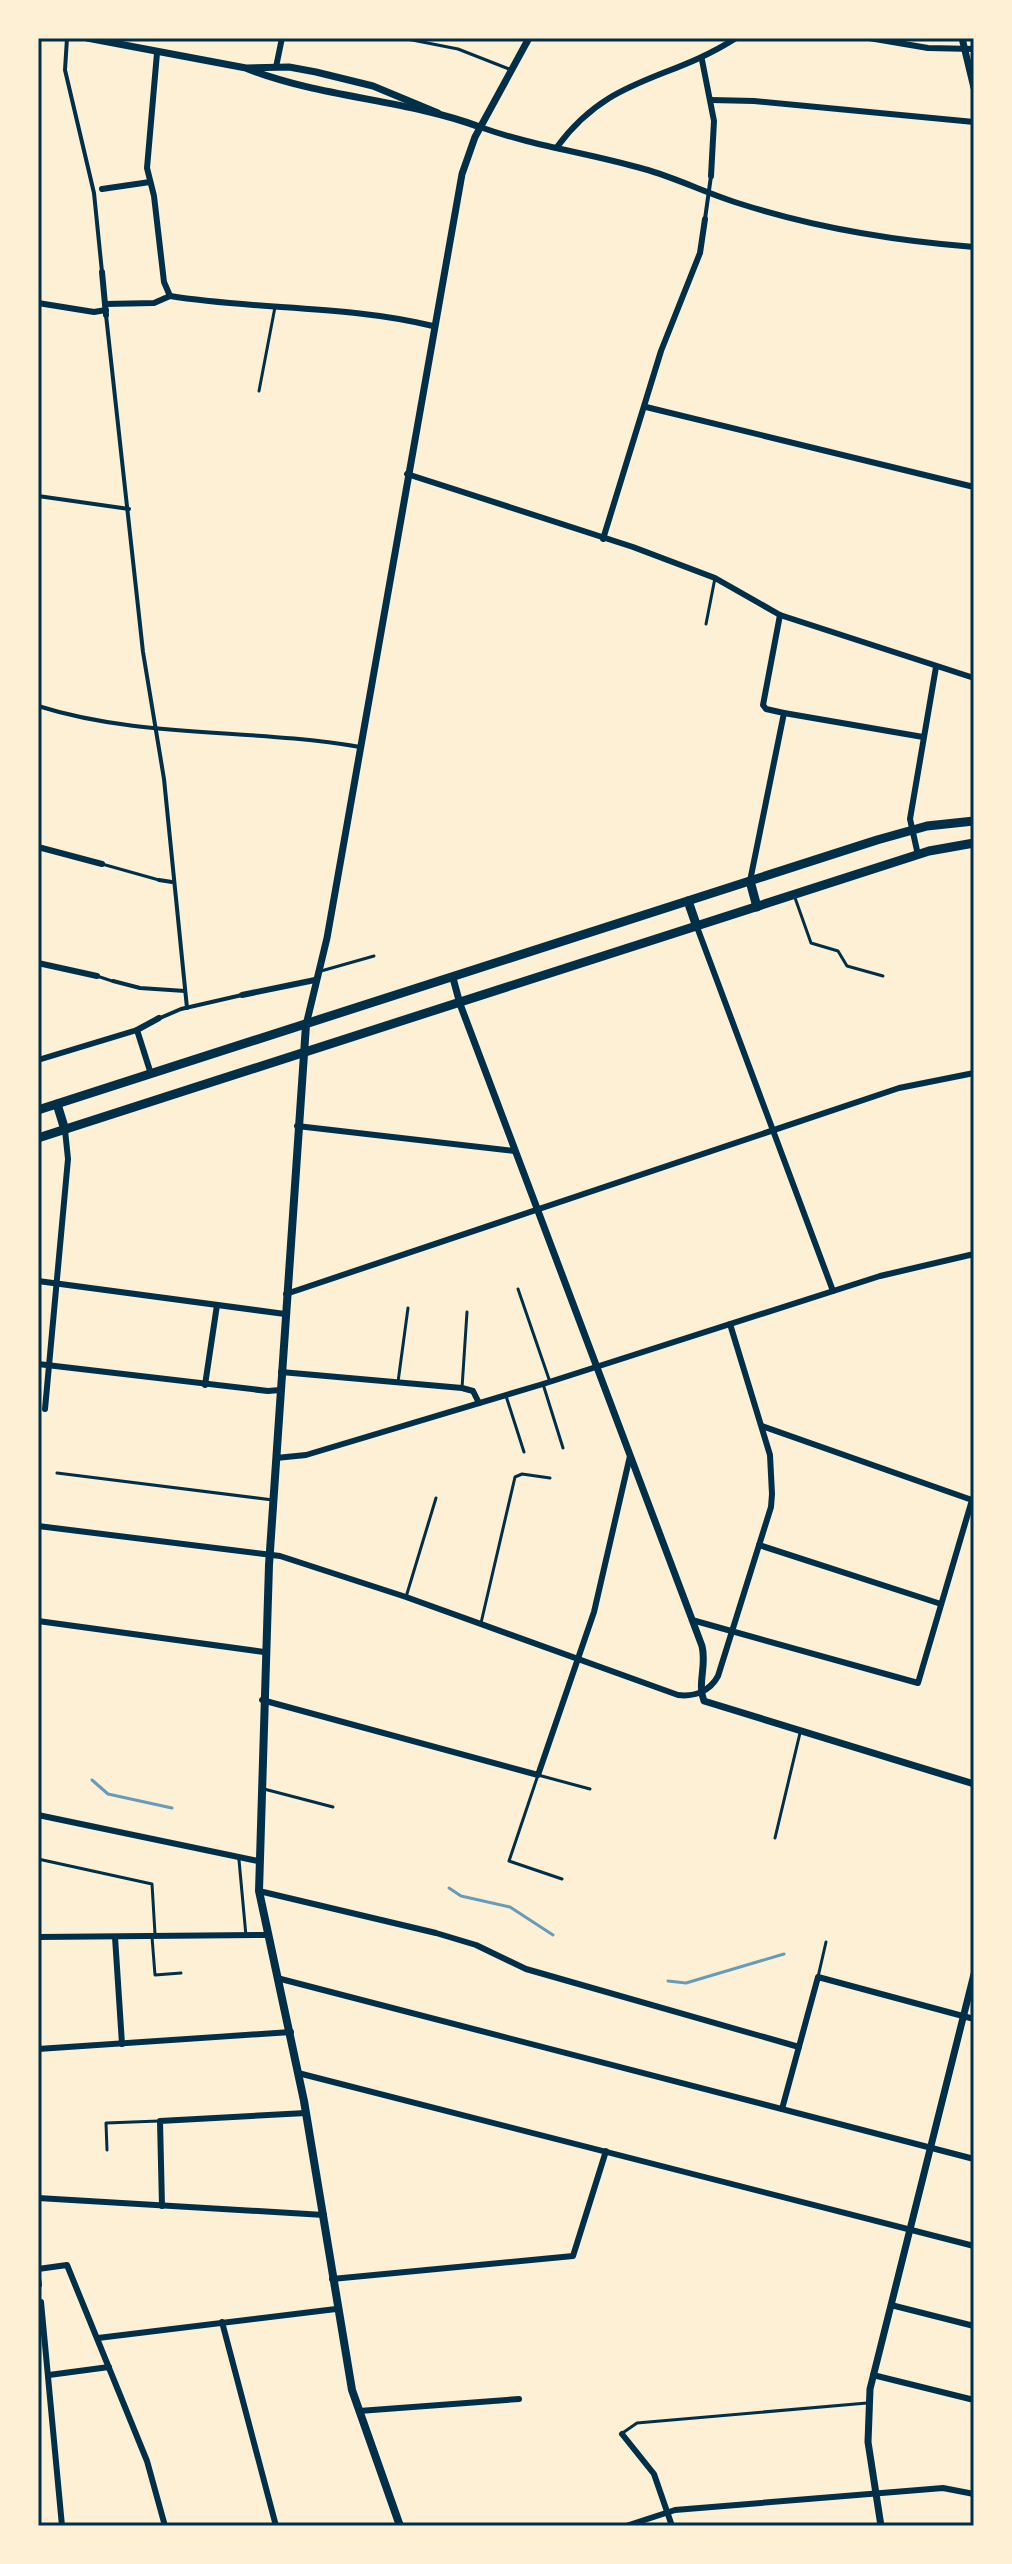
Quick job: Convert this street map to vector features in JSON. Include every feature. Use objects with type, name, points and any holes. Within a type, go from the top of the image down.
[{"type":"main road","points":[[38,1110],[912,830],[974,821]]},
{"type":"main road","points":[[38,1138],[918,855],[974,843]]},
{"type":"main road","points":[[750,881],[757,907]]},
{"type":"main road","points":[[688,901],[697,927]]},
{"type":"main road","points":[[306,1025],[269,1554],[262,1700],[259,1891],[306,2113],[336,2309],[359,2411],[400,2526]]},
{"type":"main road","points":[[57,1104],[65,1130]]},
{"type":"street","points":[[67,38],[63,55],[68,90],[93,189],[143,652],[155,728],[187,1008]]},
{"type":"street","points":[[87,38],[246,68],[277,79],[438,113]]},
{"type":"street","points":[[276,67],[282,38]]},
{"type":"street","points":[[306,1025],[327,938],[462,174],[480,127],[529,38]]},
{"type":"street","points":[[557,147],[583,116],[622,88],[702,60],[736,38]]},
{"type":"street","points":[[869,38],[928,48],[974,49]]},
{"type":"street","points":[[962,38],[974,88]]},
{"type":"street","points":[[157,53],[146,160],[164,282],[170,296]]},
{"type":"street","points":[[603,539],[668,331],[700,253],[714,135],[711,100],[702,60]]},
{"type":"street","points":[[246,68],[276,67],[367,84],[530,145],[557,147],[647,169],[765,212],[839,228],[974,247]]},
{"type":"street","points":[[711,100],[746,100],[974,122]]},
{"type":"street","points":[[93,189],[129,188],[150,182]]},
{"type":"street","points":[[38,303],[91,312],[154,303],[170,296],[387,317],[433,326]]},
{"type":"street","points":[[646,407],[974,487]]},
{"type":"street","points":[[407,474],[715,578],[780,615],[974,678]]},
{"type":"street","points":[[38,496],[129,509]]},
{"type":"street","points":[[780,615],[763,705],[766,709],[923,737]]},
{"type":"street","points":[[918,855],[912,830],[912,805],[936,667]]},
{"type":"street","points":[[38,706],[94,723],[360,747]]},
{"type":"street","points":[[750,881],[784,713]]},
{"type":"street","points":[[38,847],[102,864]]},
{"type":"street","points":[[159,880],[173,882]]},
{"type":"street","points":[[697,927],[833,1291]]},
{"type":"street","points":[[38,963],[97,976]]},
{"type":"street","points":[[38,1060],[137,1030],[187,1008],[316,976]]},
{"type":"street","points":[[453,978],[460,1004],[704,1653],[701,1693],[707,1703],[974,1784]]},
{"type":"street","points":[[113,981],[185,991]]},
{"type":"street","points":[[137,1030],[151,1074]]},
{"type":"street","points":[[286,1294],[899,1088],[974,1073]]},
{"type":"street","points":[[297,1126],[515,1151]]},
{"type":"street","points":[[45,1409],[68,1159],[65,1130]]},
{"type":"street","points":[[276,1458],[306,1455],[506,1396],[919,1265],[974,1254]]},
{"type":"street","points":[[38,1281],[285,1314]]},
{"type":"street","points":[[205,1385],[217,1305]]},
{"type":"street","points":[[38,1526],[269,1554],[406,1597],[678,1695],[701,1693],[711,1687],[718,1676],[772,1494],[772,1465],[730,1324]]},
{"type":"street","points":[[38,1364],[205,1385],[280,1390]]},
{"type":"street","points":[[281,1372],[462,1388],[473,1391],[479,1403]]},
{"type":"street","points":[[691,1619],[918,1683],[972,1500],[762,1426]]},
{"type":"street","points":[[262,1700],[538,1775],[601,1588],[630,1456]]},
{"type":"street","points":[[759,1545],[941,1604]]},
{"type":"street","points":[[38,1621],[264,1652]]},
{"type":"street","points":[[38,1815],[258,1861]]},
{"type":"street","points":[[259,1891],[436,1933],[476,1945],[526,1969],[799,2047]]},
{"type":"street","points":[[38,1937],[266,1935]]},
{"type":"street","points":[[115,1937],[122,2044]]},
{"type":"street","points":[[881,2526],[867,2403],[974,1974]]},
{"type":"street","points":[[782,2109],[818,1977],[974,2019]]},
{"type":"street","points":[[277,1978],[974,2159]]},
{"type":"street","points":[[38,2049],[291,2032]]},
{"type":"street","points":[[298,2073],[974,2246]]},
{"type":"street","points":[[162,2206],[160,2121],[306,2113]]},
{"type":"street","points":[[332,2279],[573,2256],[606,2151]]},
{"type":"street","points":[[38,2198],[324,2215]]},
{"type":"street","points":[[38,2269],[67,2265],[147,2461],[165,2526]]},
{"type":"street","points":[[38,2278],[39,2285]]},
{"type":"street","points":[[41,2302],[62,2526]]},
{"type":"street","points":[[891,2305],[974,2326]]},
{"type":"street","points":[[98,2338],[336,2309]]},
{"type":"street","points":[[222,2322],[276,2526]]},
{"type":"street","points":[[49,2375],[109,2367]]},
{"type":"street","points":[[873,2375],[974,2400]]},
{"type":"street","points":[[359,2411],[519,2399]]},
{"type":"street","points":[[622,2434],[654,2474],[672,2526]]},
{"type":"street","points":[[626,2526],[668,2511],[943,2488],[974,2494]]},
{"type":"lane","points":[[402,38],[458,49],[512,70]]},
{"type":"lane","points":[[259,391],[275,307]]},
{"type":"lane","points":[[706,624],[715,578]]},
{"type":"lane","points":[[102,864],[159,880]]},
{"type":"lane","points":[[794,895],[811,943],[838,951],[847,966],[883,976]]},
{"type":"lane","points":[[316,976],[374,956]]},
{"type":"lane","points":[[97,976],[113,981]]},
{"type":"lane","points":[[518,1289],[563,1448]]},
{"type":"lane","points":[[398,1382],[408,1308]]},
{"type":"lane","points":[[462,1388],[467,1312]]},
{"type":"lane","points":[[506,1396],[524,1452]]},
{"type":"lane","points":[[57,1473],[273,1500]]},
{"type":"lane","points":[[481,1623],[515,1477],[522,1474],[550,1478]]},
{"type":"lane","points":[[406,1597],[436,1498]]},
{"type":"lane","points":[[775,1838],[800,1732]]},
{"type":"lane","points":[[562,1879],[509,1861],[538,1775],[590,1789]]},
{"type":"lane","points":[[260,1790],[333,1807]]},
{"type":"lane","points":[[239,1858],[246,1936]]},
{"type":"lane","points":[[38,1859],[152,1884],[155,1975],[181,1973]]},
{"type":"lane","points":[[818,1977],[826,1942]]},
{"type":"lane","points":[[107,2150],[106,2123],[160,2121]]},
{"type":"lane","points":[[622,2434],[634,2423],[867,2403]]},
{"type":"waterway","points":[[92,1780],[108,1794],[172,1808]]},
{"type":"waterway","points":[[449,1888],[461,1896],[510,1907],[553,1935]]},
{"type":"waterway","points":[[668,1981],[686,1983],[784,1954]]}]
